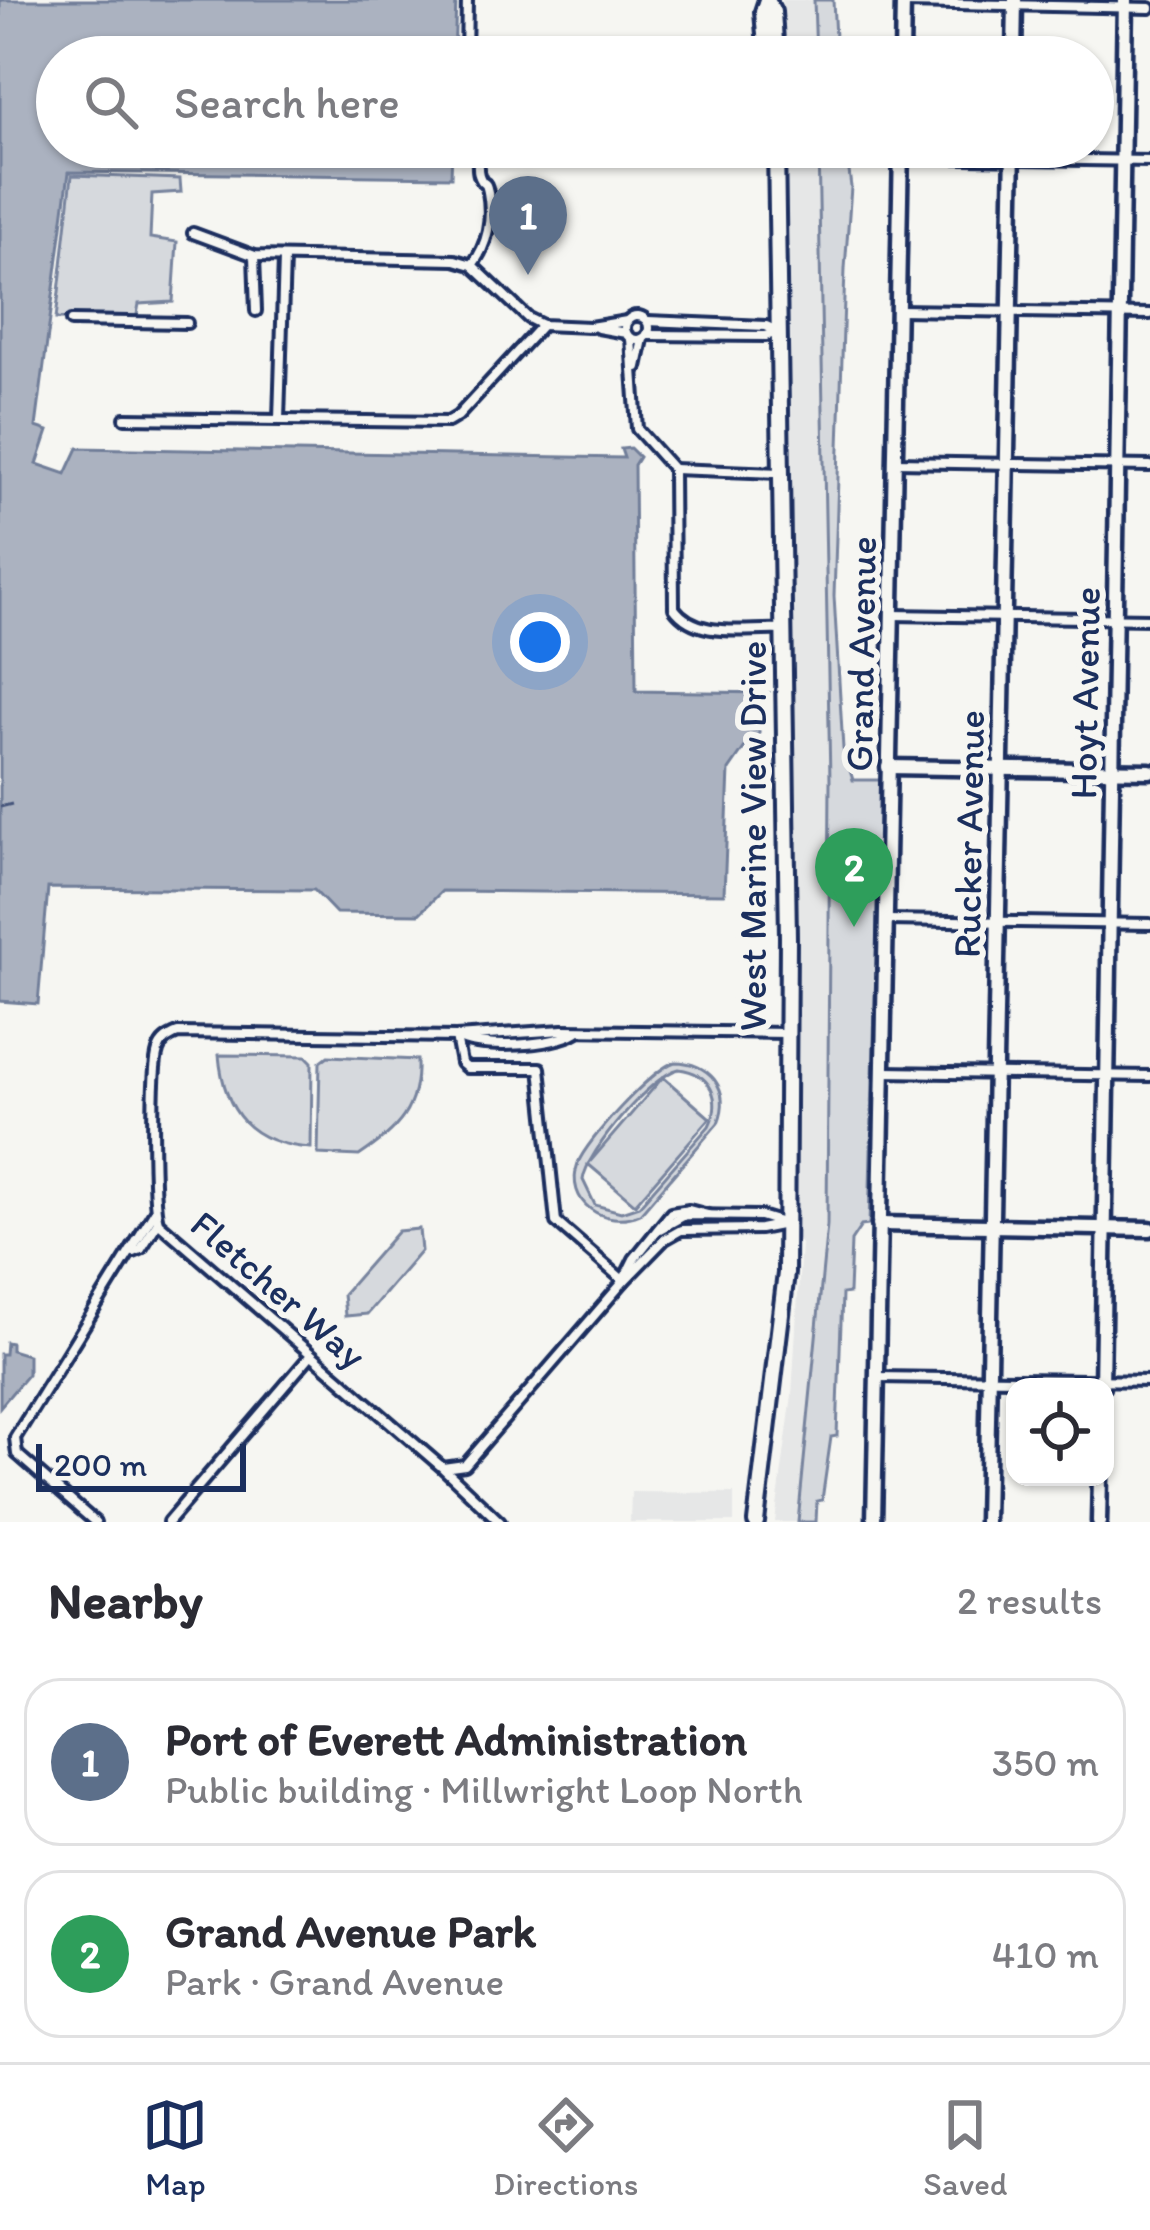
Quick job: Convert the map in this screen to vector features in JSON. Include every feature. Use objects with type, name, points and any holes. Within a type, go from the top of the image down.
[{"type":"main road","points":[[765,36],[767,0]]},
{"type":"main road","points":[[767,0],[775,36]]},
{"type":"main road","name":"West Marine View Drive","points":[[756,1522],[783,1301],[785,1224],[784,631],[776,168]]},
{"type":"street","points":[[466,0],[466,36]]},
{"type":"street","points":[[902,36],[903,2],[1150,8]]},
{"type":"street","points":[[1014,36],[1015,3]]},
{"type":"street","name":"Hoyt Avenue","points":[[1102,1378],[1125,4]]},
{"type":"street","points":[[1114,159],[1150,161]]},
{"type":"street","points":[[472,265],[488,235],[488,190],[478,168]]},
{"type":"street","name":"Grand Avenue","points":[[874,1522],[900,168]]},
{"type":"street","name":"Rucker Avenue","points":[[986,1522],[1013,168]]},
{"type":"street","points":[[193,233],[254,256],[455,260],[472,265],[528,318],[542,325],[645,337],[660,332],[766,336],[779,332]]},
{"type":"street","points":[[254,256],[256,310]]},
{"type":"street","points":[[279,419],[284,258]]},
{"type":"street","points":[[896,310],[1150,314]]},
{"type":"street","points":[[590,327],[638,315],[661,325],[766,326],[779,332]]},
{"type":"street","points":[[71,321],[187,323]]},
{"type":"street","points":[[627,321],[637,429],[673,470],[674,608],[700,628],[784,631]]},
{"type":"street","points":[[635,374],[648,321]]},
{"type":"street","points":[[125,418],[448,422],[542,325]]},
{"type":"street","points":[[894,462],[1150,466]]},
{"type":"street","points":[[673,470],[781,473]]},
{"type":"street","points":[[890,614],[1150,619]]},
{"type":"street","points":[[888,766],[1150,771]]},
{"type":"street","points":[[885,920],[1150,924]]},
{"type":"street","points":[[624,1281],[556,1222],[540,1068],[467,1068],[458,1054],[456,1036],[578,1031],[787,1033]]},
{"type":"street","name":"Fletcher Way","points":[[456,1036],[171,1035],[156,1057],[157,1216],[500,1522]]},
{"type":"street","points":[[882,1072],[1150,1076]]},
{"type":"street","points":[[624,1281],[664,1219],[679,1210],[760,1216],[785,1224]]},
{"type":"street","points":[[94,1522],[17,1454],[15,1438],[133,1252],[137,1238],[157,1216]]},
{"type":"street","points":[[442,1468],[465,1465],[624,1281],[674,1232],[785,1224]]},
{"type":"street","points":[[879,1224],[1150,1229]]},
{"type":"street","points":[[168,1522],[310,1357]]},
{"type":"street","points":[[877,1377],[1006,1379]]},
{"type":"street","points":[[1114,1383],[1150,1381]]},
{"type":"street","points":[[1099,1522],[1100,1486]]},
{"type":"shaded area","points":[[0,0],[456,0],[455,36],[36,36],[36,168],[451,168],[451,177],[69,172],[36,427],[48,431],[37,464],[66,474],[78,448],[624,458],[621,449],[630,448],[639,457],[634,465],[636,691],[768,693],[759,704],[759,744],[747,744],[729,770],[724,894],[442,891],[419,914],[336,913],[314,890],[48,888],[38,1004],[0,1001]]},
{"type":"shaded area","points":[[782,0],[814,0],[815,36],[784,36]]},
{"type":"shaded area","points":[[814,0],[833,0],[835,36],[815,36]]},
{"type":"shaded area","points":[[776,168],[818,168],[835,1029],[822,1283],[798,1522],[775,1522],[792,1395],[801,1244],[788,1226]]},
{"type":"shaded area","points":[[818,168],[849,168],[834,596],[843,749],[853,780],[881,780],[869,1225],[861,1226],[851,1241],[849,1293],[842,1294],[837,1436],[831,1437],[822,1500],[817,1501],[816,1522],[798,1522],[827,1225],[830,780]]},
{"type":"shaded area","points":[[72,175],[180,179],[181,192],[152,194],[150,238],[177,242],[173,302],[139,304],[136,320],[56,319]]},
{"type":"shaded area","points":[[219,1055],[306,1056],[312,1062],[311,1148],[272,1140],[244,1122],[227,1093]]},
{"type":"shaded area","points":[[328,1056],[417,1060],[414,1092],[403,1117],[359,1156],[318,1154],[320,1062]]},
{"type":"shaded area","points":[[687,1063],[707,1072],[720,1089],[718,1123],[640,1214],[627,1218],[601,1215],[582,1201],[577,1190],[578,1163],[621,1106],[665,1067]],"holes":[[[679,1069],[690,1071],[711,1088],[715,1106],[709,1126],[639,1206],[621,1212],[595,1205],[583,1180],[595,1152],[653,1085]]]},
{"type":"shaded area","points":[[663,1077],[710,1118],[635,1204],[588,1164]]},
{"type":"shaded area","points":[[419,1229],[421,1251],[367,1314],[345,1316],[343,1294],[398,1231]]},
{"type":"shaded area","points":[[6,1342],[11,1343],[11,1350],[28,1355],[28,1374],[0,1407],[0,1354],[5,1354]]},
{"type":"shaded area","points":[[631,1492],[734,1493],[734,1522],[630,1522]]},
{"type":"ferry route","points":[[0,807],[12,804]]},
{"type":"place","name":"Port of Everett Administration","points":[[528,275]]},
{"type":"place","name":"Grand Avenue Park","points":[[854,927]]}]
